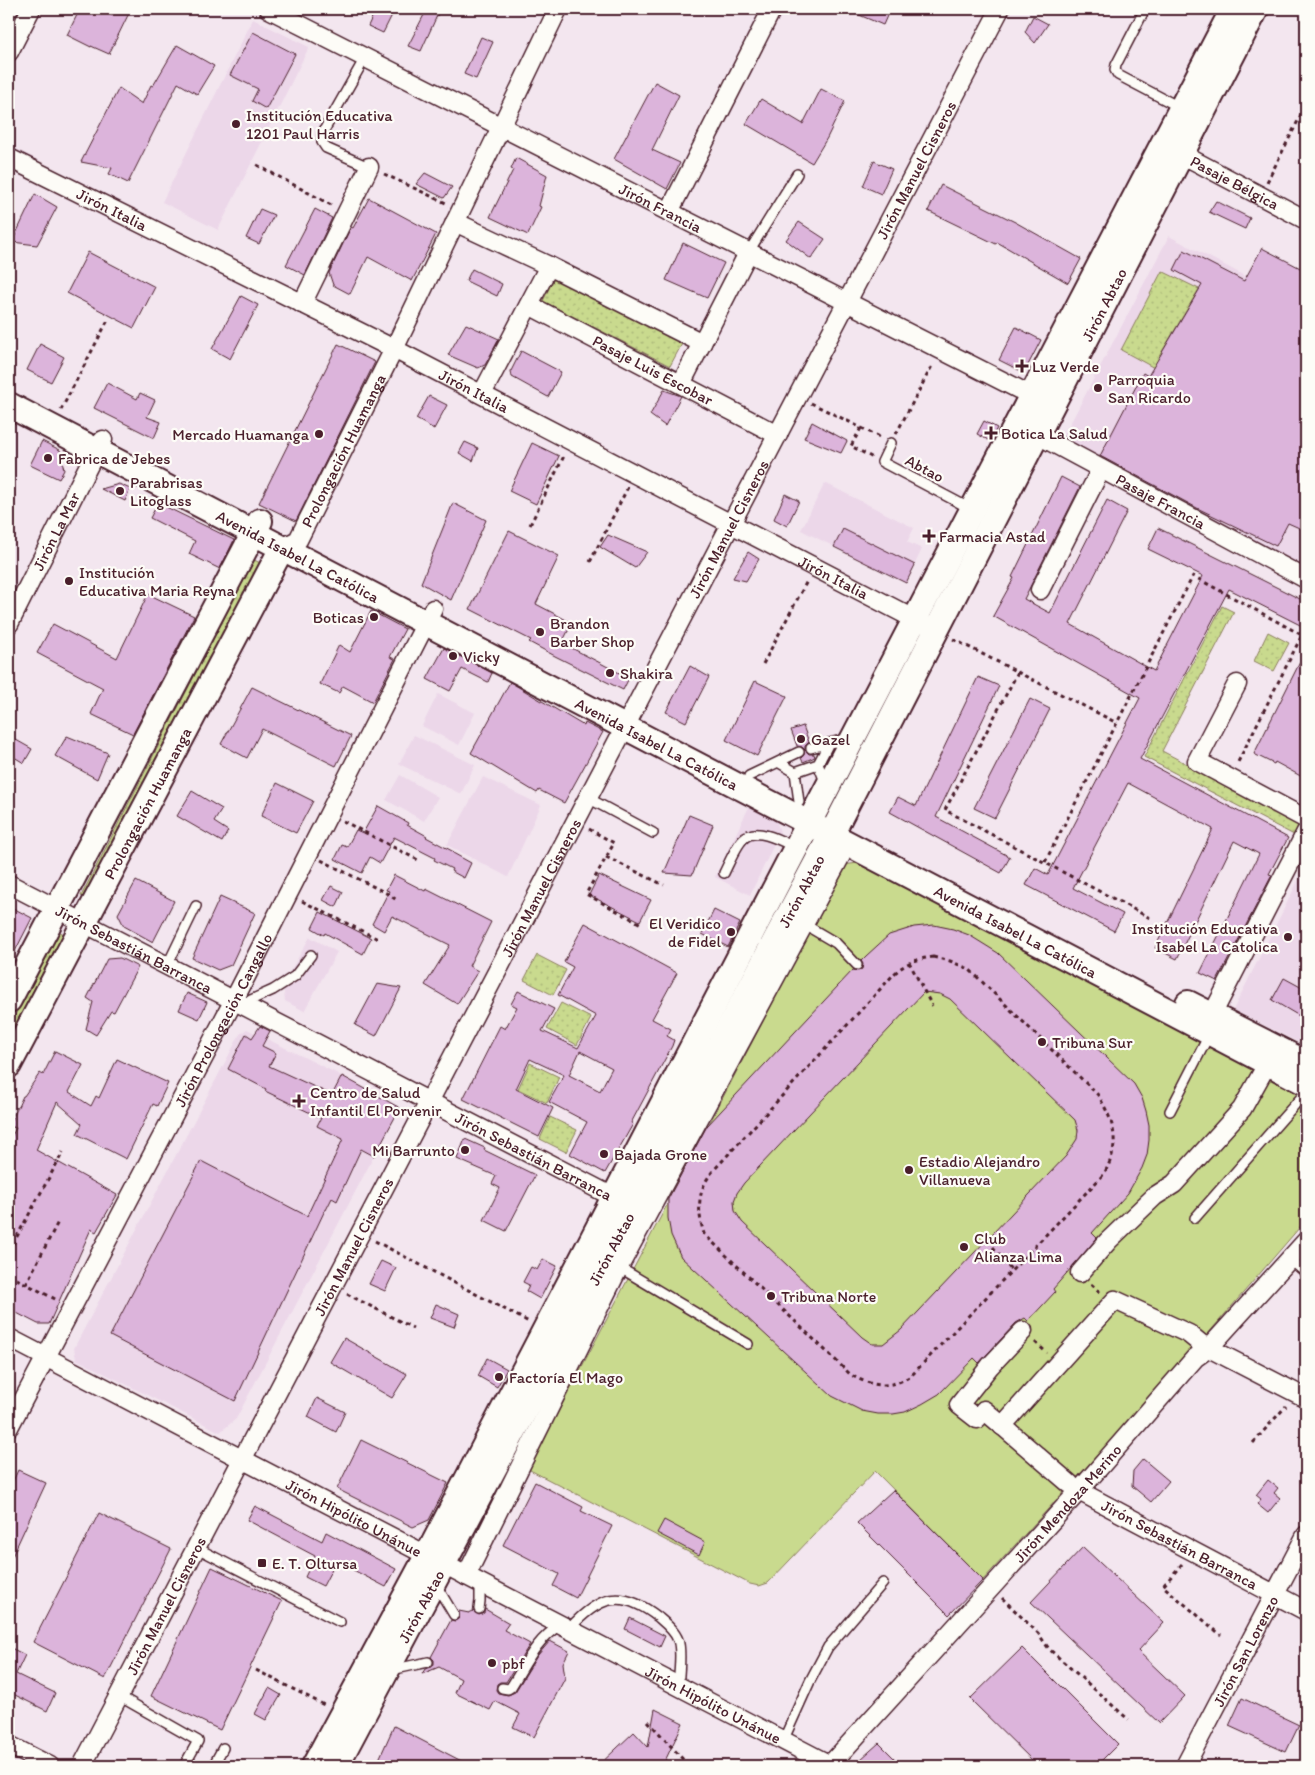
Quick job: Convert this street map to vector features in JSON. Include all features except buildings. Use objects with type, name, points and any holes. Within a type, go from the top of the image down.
[{"type":"street","points":[[9,52],[31,9]]},
{"type":"street","name":"Jirón Francia","points":[[269,9],[1042,401]]},
{"type":"street","name":"Prolongación Huamanga","points":[[9,1066],[84,923],[394,349],[558,9]]},
{"type":"street","points":[[669,212],[772,9]]},
{"type":"street","name":"Jirón Manuel Cisneros","points":[[82,1766],[1000,9]]},
{"type":"street","name":"Jirón Abtao","points":[[1172,149],[1182,108],[1240,11]]},
{"type":"street","name":"Jirón Abtao","points":[[336,1766],[388,1670],[545,1330],[796,920],[840,838],[1027,429],[1172,149],[1240,11]]},
{"type":"street","name":"Pasaje Bélgica","points":[[1172,149],[1306,220]]},
{"type":"street","name":"Jirón Italia","points":[[9,158],[394,349],[936,630]]},
{"type":"street","points":[[302,304],[369,166]]},
{"type":"street","points":[[458,215],[549,266],[702,343]]},
{"type":"street","points":[[680,384],[748,253]]},
{"type":"street","points":[[482,394],[549,266]]},
{"type":"street","name":"Pasaje Luis Escobar","points":[[529,305],[778,435]]},
{"type":"street","name":"Avenida Isabel La Católica","points":[[9,390],[58,416],[100,445]]},
{"type":"street","name":"Avenida Isabel La Católica","points":[[9,405],[100,445],[628,721],[808,812]]},
{"type":"street","name":"Jirón Abtao","points":[[314,1766],[342,1715],[435,1568],[613,1263],[624,1202],[796,849],[808,812],[828,788],[973,510],[1027,429]]},
{"type":"street","name":"Pasaje Francia","points":[[1027,429],[1306,579]]},
{"type":"street","name":"Jirón La Mar","points":[[9,624],[100,445]]},
{"type":"street","points":[[1040,590],[1101,469]]},
{"type":"street","name":"Prolongación Huamanga","points":[[9,1000],[256,527]]},
{"type":"street","name":"Jirón Prolongación Cangallo","points":[[9,1426],[71,1308],[238,1002],[288,894],[429,616]]},
{"type":"street","points":[[1237,684],[1198,761],[1306,819]]},
{"type":"street","name":"Avenida Isabel La Católica","points":[[628,721],[749,776],[808,812],[840,838],[1210,1029],[1306,1083]]},
{"type":"street","points":[[1306,832],[1240,961],[1210,1029],[1265,1068],[1306,1091]]},
{"type":"street","name":"Jirón Sebastián Barranca","points":[[9,884],[624,1202]]},
{"type":"street","points":[[473,1580],[613,1263],[796,920]]},
{"type":"street","name":"Avenida Isabel La Católica","points":[[1210,1029],[1306,1063]]},
{"type":"street","points":[[1080,1273],[1108,1241],[1155,1196],[1174,1184],[1224,1130],[1242,1109],[1265,1068]]},
{"type":"street","name":"Jirón Mendoza Merino","points":[[830,1766],[992,1588],[1075,1488],[1205,1345],[1306,1241]]},
{"type":"street","points":[[1002,1426],[1115,1300],[1189,1334],[1205,1345],[1301,1396]]},
{"type":"street","name":"Jirón Sebastián Barranca","points":[[1023,1331],[990,1366],[959,1404],[977,1419],[984,1410],[1075,1488],[1306,1611]]},
{"type":"street","name":"Jirón Hipólito Unánue","points":[[9,1338],[243,1460],[435,1568],[473,1580],[830,1766]]},
{"type":"street","name":"Jirón San Lorenzo","points":[[1185,1766],[1306,1535]]},
{"type":"street","points":[[9,1745],[50,1766]]},
{"type":"lane","points":[[1145,9],[1115,70],[1118,75],[1182,108]]},
{"type":"lane","points":[[365,58],[322,134],[322,142],[326,148],[369,166]]},
{"type":"lane","points":[[748,253],[797,174]]},
{"type":"lane","name":"Abtao","points":[[891,443],[882,462],[973,510]]},
{"type":"lane","points":[[812,748],[854,737]]},
{"type":"lane","points":[[795,772],[818,764],[829,743]]},
{"type":"lane","points":[[749,776],[799,752]]},
{"type":"lane","points":[[778,762],[795,772],[808,812]]},
{"type":"lane","points":[[818,764],[828,788]]},
{"type":"lane","points":[[588,798],[653,832]]},
{"type":"lane","points":[[724,873],[743,838],[752,834],[767,835],[796,849]]},
{"type":"lane","points":[[167,966],[196,906]]},
{"type":"lane","points":[[796,920],[836,943],[857,965]]},
{"type":"lane","points":[[238,1002],[273,990],[295,976],[311,955]]},
{"type":"lane","points":[[1170,1111],[1210,1029]]},
{"type":"lane","points":[[1195,1218],[1306,1091]]},
{"type":"lane","points":[[1290,1259],[1306,1273]]},
{"type":"lane","points":[[613,1263],[748,1344]]},
{"type":"lane","points":[[197,1548],[340,1622]]},
{"type":"lane","points":[[435,1568],[454,1614]]},
{"type":"lane","points":[[473,1580],[479,1609]]},
{"type":"lane","points":[[783,1741],[810,1681],[828,1647],[882,1583]]},
{"type":"lane","points":[[502,1688],[508,1689],[512,1687],[542,1638],[565,1627],[591,1607],[606,1601],[625,1600],[643,1606],[670,1628],[678,1640],[678,1686]]},
{"type":"lane","points":[[522,1652],[531,1655]]},
{"type":"lane","points":[[388,1670],[428,1662]]},
{"type":"lane","points":[[120,1696],[198,1741],[184,1766]]},
{"type":"lane","points":[[213,1766],[223,1748]]},
{"type":"path","points":[[1260,196],[1306,104]]},
{"type":"path","points":[[257,165],[346,213]]},
{"type":"path","points":[[369,166],[458,215]]},
{"type":"path","points":[[58,416],[108,320]]},
{"type":"path","points":[[797,395],[891,443],[941,351]]},
{"type":"path","points":[[861,428],[851,446],[882,462]]},
{"type":"path","points":[[530,525],[572,441]]},
{"type":"path","points":[[590,562],[635,474]]},
{"type":"path","points":[[763,664],[815,567]]},
{"type":"path","points":[[1044,862],[1193,576],[1302,635],[1230,778]]},
{"type":"path","points":[[936,630],[1117,723]]},
{"type":"path","points":[[1018,672],[945,810],[1150,918]]},
{"type":"path","points":[[329,814],[418,860]]},
{"type":"path","points":[[576,821],[614,843],[586,894],[641,924]]},
{"type":"path","points":[[308,854],[388,894],[398,901]]},
{"type":"path","points":[[606,857],[664,885]]},
{"type":"path","points":[[288,894],[380,940]]},
{"type":"path","points":[[933,957],[950,961],[969,969],[1098,1095],[1110,1118],[1115,1140],[1111,1161],[1104,1174],[1012,1271],[911,1376],[902,1382],[882,1385],[866,1383],[851,1375],[704,1234],[700,1221],[700,1200],[704,1182],[895,973],[909,962],[914,959],[933,957]]},
{"type":"path","points":[[909,962],[932,1006]]},
{"type":"path","points":[[9,1251],[63,1152]]},
{"type":"path","points":[[26,1284],[58,1222]]},
{"type":"path","points":[[361,1233],[545,1330]]},
{"type":"path","points":[[993,1247],[1012,1271]]},
{"type":"path","points":[[1080,1273],[1102,1294],[1115,1300]]},
{"type":"path","points":[[9,1275],[71,1308]]},
{"type":"path","points":[[333,1287],[413,1328]]},
{"type":"path","points":[[1023,1331],[1048,1354],[1055,1366]]},
{"type":"path","points":[[1253,1443],[1301,1396]]},
{"type":"path","points":[[1192,1551],[1163,1586],[1221,1635]]},
{"type":"path","points":[[992,1588],[1038,1633],[1049,1650],[1129,1720]]},
{"type":"path","points":[[256,1670],[342,1715]]},
{"type":"path","points":[[648,1721],[690,1766]]},
{"type":"shaded area","name":"Institución Educativa 1201 Paul Harris","points":[[253,19],[309,47],[218,230],[162,202]]},
{"type":"shaded area","points":[[1169,236],[1306,308],[1306,570],[1061,441]]},
{"type":"shaded area","points":[[825,483],[914,528],[907,542],[922,549],[906,583],[801,530]]},
{"type":"shaded area","points":[[438,694],[475,713],[459,745],[422,726]]},
{"type":"shaded area","points":[[414,735],[475,765],[461,794],[399,764]]},
{"type":"shaded area","points":[[400,775],[438,797],[424,821],[386,800]]},
{"type":"shaded area","points":[[483,777],[541,805],[508,877],[447,845]]},
{"type":"shaded area","points":[[749,807],[776,820],[780,832],[750,895],[715,877]]},
{"type":"shaded area","name":"Institución Educativa Isabel La Catolica","points":[[1306,865],[1306,1046],[1233,1010]]},
{"type":"shaded area","points":[[310,937],[337,952],[304,1011],[285,1001],[283,984]]},
{"type":"shaded area","points":[[247,1029],[342,1076],[317,1126],[374,1156],[236,1419],[220,1432],[76,1359],[74,1348],[240,1034]]},
{"type":"green space","points":[[1162,271],[1199,289],[1160,355],[1171,377],[1121,350]]},
{"type":"green space","points":[[555,276],[683,342],[670,366],[543,301]]},
{"type":"green space","points":[[254,560],[267,566],[94,902],[81,896]]},
{"type":"green space","points":[[1222,606],[1234,612],[1162,751],[1300,823],[1294,835],[1144,757]]},
{"type":"green space","points":[[1268,632],[1289,643],[1274,671],[1254,661]]},
{"type":"green space","name":"Club Alianza Lima","points":[[859,863],[1205,1043],[1306,1098],[1306,1220],[1200,1343],[983,1580],[875,1471],[768,1583],[759,1586],[750,1584],[528,1469],[668,1203],[668,1190],[700,1133],[709,1124],[811,930],[842,865]]},
{"type":"green space","points":[[58,931],[74,939],[9,1067],[9,1027]]},
{"type":"green space","points":[[537,955],[566,970],[553,995],[524,980]]},
{"type":"green space","points":[[561,1003],[591,1018],[577,1045],[547,1029]]},
{"type":"green space","points":[[530,1063],[559,1077],[547,1103],[518,1089]]},
{"type":"green space","points":[[550,1117],[577,1130],[566,1152],[540,1139]]},
{"type":"place","name":"Institución Educativa 1201 Paul Harris","points":[[236,124]]},
{"type":"place","name":"Luz Verde","points":[[1022,366]]},
{"type":"place","name":"Parroquia San Ricardo","points":[[1098,388]]},
{"type":"place","name":"Botica La Salud","points":[[991,433]]},
{"type":"place","name":"Mercado Huamanga","points":[[319,434]]},
{"type":"place","name":"Fabrica de Jebes","points":[[48,458]]},
{"type":"place","name":"Parabrisas Litoglass","points":[[120,491]]},
{"type":"place","name":"Farmacia Astad","points":[[929,536]]},
{"type":"place","name":"Institución Educativa Maria Reyna","points":[[69,581]]},
{"type":"place","name":"Boticas","points":[[374,617]]},
{"type":"place","name":"Brandon Barber Shop","points":[[540,632]]},
{"type":"place","name":"Vicky","points":[[453,656]]},
{"type":"place","name":"Shakira","points":[[610,673]]},
{"type":"place","name":"Gazel","points":[[801,739]]},
{"type":"place","name":"El Veridico de Fidel","points":[[731,932]]},
{"type":"place","name":"Institución Educativa Isabel La Catolica","points":[[1288,937]]},
{"type":"place","name":"Tribuna Sur","points":[[1042,1042]]},
{"type":"place","name":"Centro de Salud Infantil El Porvenir","points":[[299,1101]]},
{"type":"place","name":"Mi Barrunto","points":[[465,1150]]},
{"type":"place","name":"Bajada Grone","points":[[604,1154]]},
{"type":"place","name":"Estadio Alejandro Villanueva","points":[[909,1170]]},
{"type":"place","name":"Club Alianza Lima","points":[[964,1247]]},
{"type":"place","name":"Tribuna Norte","points":[[771,1296]]},
{"type":"place","name":"Factoría El Mago","points":[[499,1377]]},
{"type":"place","name":"E. T. Oltursa","points":[[262,1563]]},
{"type":"place","name":"pbf","points":[[492,1663]]}]
